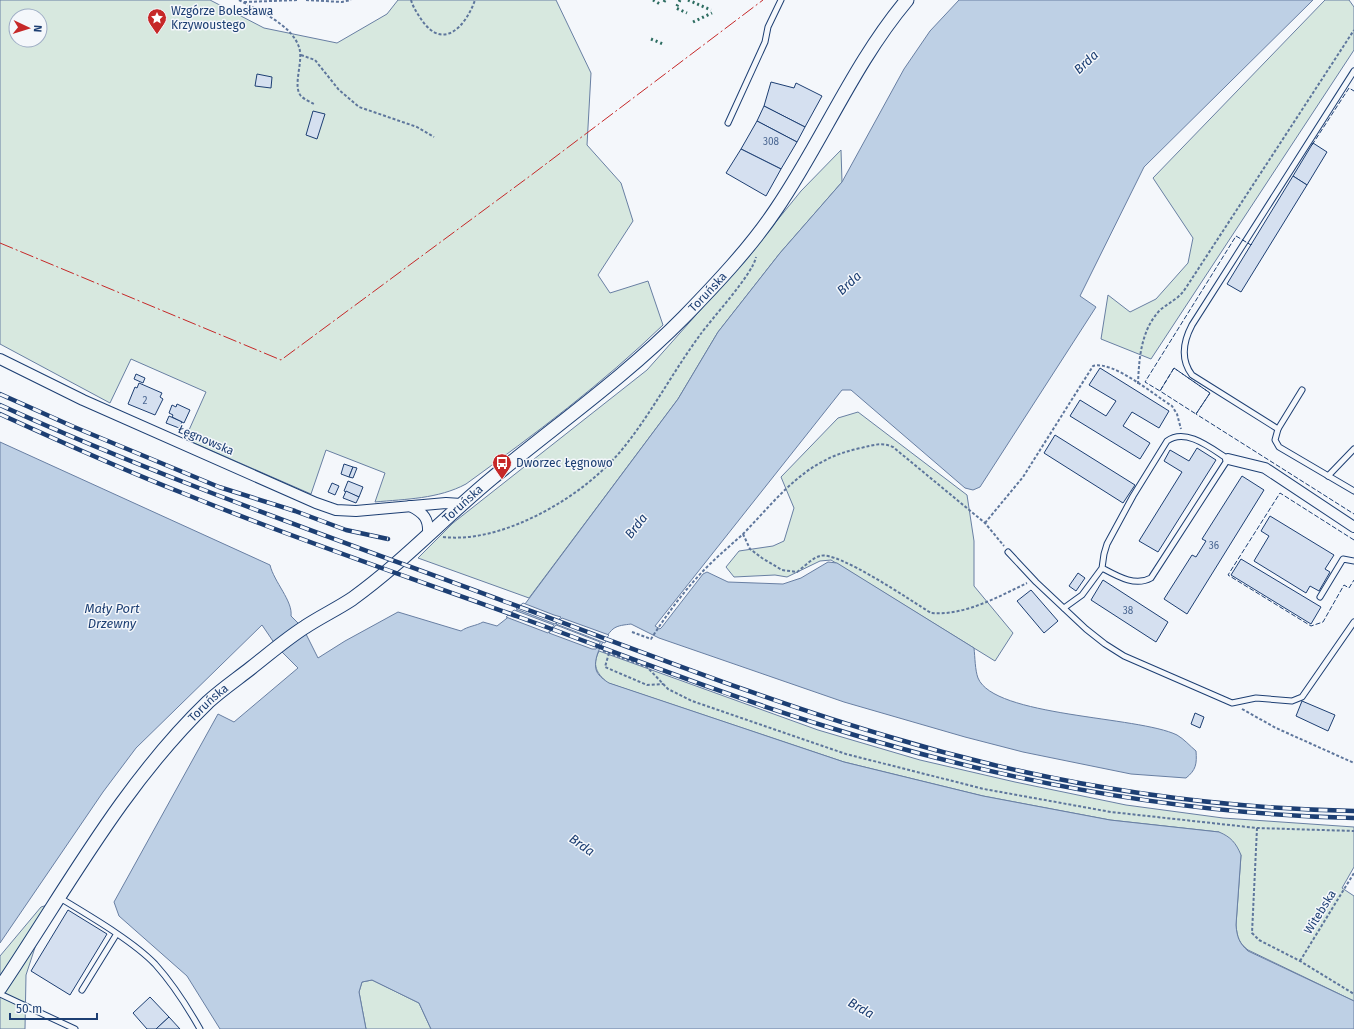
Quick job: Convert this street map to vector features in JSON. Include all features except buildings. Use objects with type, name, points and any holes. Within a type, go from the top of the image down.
[{"type":"street","name":"Toruńska","points":[[0,988],[112,816],[167,744],[211,699],[303,628],[351,600],[394,566],[461,504],[636,362],[686,315],[726,272],[778,206],[855,75],[892,18],[907,0]]},
{"type":"street","name":"Łęgnowska","points":[[0,359],[83,400],[316,503],[342,511],[461,504]]},
{"type":"street","points":[[1228,459],[1257,466],[1283,480],[1354,527]]},
{"type":"street","points":[[410,506],[425,515],[429,524],[428,534]]},
{"type":"lane","points":[[728,122],[765,42],[768,27],[781,0]]},
{"type":"lane","points":[[1278,429],[1192,375],[1188,369],[1183,354],[1186,338],[1192,325],[1354,71]]},
{"type":"lane","points":[[1302,390],[1278,429],[1275,440],[1280,447],[1354,491]]},
{"type":"lane","points":[[1064,608],[1082,595],[1102,568],[1107,544],[1162,448],[1172,437],[1183,437],[1202,443],[1228,459],[1151,578],[1140,582],[1131,581],[1102,568]]},
{"type":"lane","points":[[1328,476],[1354,449]]},
{"type":"lane","points":[[1008,552],[1064,608],[1105,644],[1124,656],[1232,703],[1256,698],[1292,701],[1302,697],[1354,622]]},
{"type":"lane","points":[[1320,597],[1344,559],[1354,560]]},
{"type":"lane","points":[[60,898],[134,946],[154,963],[179,993],[200,1029]]},
{"type":"lane","points":[[82,990],[116,934]]},
{"type":"lane","points":[[0,994],[75,1029]]},
{"type":"path","points":[[239,0],[282,26],[294,38],[301,56],[298,89],[301,96],[314,104]]},
{"type":"path","points":[[243,2],[298,0]]},
{"type":"path","points":[[306,0],[342,2],[350,0]]},
{"type":"path","points":[[411,0],[413,6],[427,27],[436,34],[446,35],[452,33],[461,26],[471,11],[475,0]]},
{"type":"path","points":[[1138,384],[1143,340],[1150,325],[1159,311],[1171,301],[1178,298],[1191,280],[1354,30]]},
{"type":"path","points":[[301,56],[315,60],[339,90],[359,107],[417,128],[434,137]]},
{"type":"path","points":[[428,534],[462,539],[516,525],[544,512],[572,495],[592,479],[620,452],[634,433],[684,357],[744,278],[755,262],[756,256]]},
{"type":"path","points":[[985,523],[1023,476],[1092,366],[1098,364],[1109,367],[1172,406],[1177,414],[1183,437]]},
{"type":"path","points":[[632,632],[651,639],[663,620],[706,568],[743,534],[787,486],[813,467],[845,451],[883,444],[894,447],[985,523],[1008,552]]},
{"type":"path","points":[[743,534],[750,549],[782,570],[797,572],[820,556],[831,556],[854,566],[931,613],[946,614],[970,607],[1034,579]]},
{"type":"path","points":[[603,651],[647,667],[663,684],[676,694],[692,701],[846,754],[984,789],[1111,812],[1257,828],[1354,831]]},
{"type":"path","points":[[609,653],[605,667],[647,685],[663,684]]},
{"type":"path","points":[[1232,703],[1247,713],[1276,728],[1354,763]]},
{"type":"path","points":[[1257,828],[1252,933],[1259,940],[1300,960],[1354,994]]},
{"type":"path","name":"Witebska","points":[[1300,960],[1354,874]]},
{"type":"shaded area","points":[[0,0],[210,0],[264,28],[337,43],[387,14],[398,0],[556,0],[591,73],[587,145],[621,183],[633,221],[598,275],[610,293],[648,281],[663,325],[640,347],[568,408],[466,484],[444,493],[410,499],[375,502],[385,473],[326,450],[311,494],[185,439],[206,392],[131,359],[110,403],[0,344]]},
{"type":"shaded area","points":[[1325,0],[1349,0],[1354,7],[1354,50],[1151,359],[1101,339],[1108,295],[1130,312],[1156,299],[1188,263],[1193,238],[1153,178]]},
{"type":"shaded area","points":[[841,150],[842,182],[780,253],[718,332],[678,399],[529,598],[418,558],[453,523],[647,370],[745,260],[801,191]]},
{"type":"shaded area","points":[[858,412],[967,495],[974,541],[974,586],[1013,633],[995,661],[831,560],[820,561],[787,577],[775,575],[734,577],[726,567],[739,551],[773,546],[784,541],[794,508],[781,477],[838,418]]},
{"type":"shaded area","points":[[599,651],[818,730],[920,760],[1015,782],[1126,805],[1223,818],[1354,827],[1354,867],[1342,888],[1354,896],[1354,1001],[1248,950],[1242,945],[1238,936],[1236,925],[1241,855],[1219,832],[1110,820],[983,796],[844,762],[608,683],[596,668],[596,660]]},
{"type":"shaded area","points":[[51,904],[26,975],[25,1029],[0,1029],[0,956],[41,907]]},
{"type":"shaded area","points":[[372,980],[419,1003],[431,1029],[366,1029],[359,992],[362,982]]},
{"type":"water","points":[[959,0],[1313,0],[1144,167],[1080,296],[1096,307],[980,487],[973,490],[965,488],[851,390],[842,390],[655,626],[660,629],[662,627],[703,574],[707,572],[728,582],[783,584],[801,578],[828,562],[837,563],[974,648],[978,678],[990,691],[1010,701],[1038,708],[1158,729],[1177,735],[1196,751],[1196,763],[1194,769],[1186,778],[1131,774],[1023,752],[844,702],[659,638],[631,624],[622,625],[613,629],[606,637],[597,655],[597,672],[609,683],[844,762],[983,796],[1110,820],[1219,832],[1233,841],[1241,855],[1236,925],[1238,936],[1242,945],[1248,951],[1354,1001],[1354,1029],[431,1029],[419,1003],[372,980],[362,982],[359,992],[366,1029],[220,1029],[187,976],[119,916],[114,902],[218,714],[234,722],[298,668],[277,647],[262,625],[136,748],[103,792],[0,943],[0,442],[270,565],[289,604],[291,616],[303,628],[318,658],[345,641],[398,612],[461,631],[483,622],[497,626],[525,604],[678,399],[718,332],[780,253],[842,182],[904,69],[930,31]]},
{"type":"pier","points":[[523,603],[561,617],[555,624],[516,609]]},
{"type":"pier","points":[[514,610],[554,625],[548,633],[506,617]]},
{"type":"pier","points":[[562,618],[609,635],[605,643],[556,624]]},
{"type":"pier","points":[[556,625],[600,643],[596,649],[592,649],[549,633]]},
{"type":"railway","points":[[0,394],[74,427],[219,487],[295,511],[346,530],[388,539]]},
{"type":"railway","points":[[0,405],[125,459],[315,532],[745,690],[890,737],[1003,767],[1119,790],[1237,804],[1295,809],[1354,811]]},
{"type":"railway","points":[[0,414],[142,477],[272,528],[711,688],[828,727],[957,763],[1088,791],[1221,810],[1354,818]]},
{"type":"hedge","points":[[653,0],[660,4]]},
{"type":"hedge","points":[[680,0],[676,8],[687,13]]},
{"type":"hedge","points":[[688,0],[711,10]]},
{"type":"hedge","points":[[693,22],[712,13]]},
{"type":"hedge","points":[[651,39],[663,44]]},
{"type":"fence","points":[[1312,145],[1349,88],[1354,91]]},
{"type":"fence","points":[[1252,244],[1251,245],[1236,236],[1145,382],[1160,391],[1174,368],[1210,393],[1196,414],[1354,514]]},
{"type":"fence","points":[[1174,368],[1210,393],[1196,414],[1160,391],[1174,368]]},
{"type":"fence","points":[[1354,540],[1280,493],[1228,575],[1311,626],[1323,622],[1344,585],[1349,588],[1354,580]]},
{"type":"power","points":[[0,243],[281,360],[530,176],[763,0]]},
{"type":"place","name":"Wzgórze Bolesława Krzywoustego","points":[[157,35]]},
{"type":"place","name":"Dworzec Łęgnowo","points":[[502,480]]},
{"type":"water label","name":"Brda","points":[[1086,62]]},
{"type":"water label","name":"Brda","points":[[849,283]]},
{"type":"water label","name":"Brda","points":[[636,526]]},
{"type":"water label","name":"Mały Port Drzewny","points":[[112,616]]},
{"type":"water label","name":"Brda","points":[[582,845]]},
{"type":"water label","name":"Brda","points":[[861,1008]]}]
